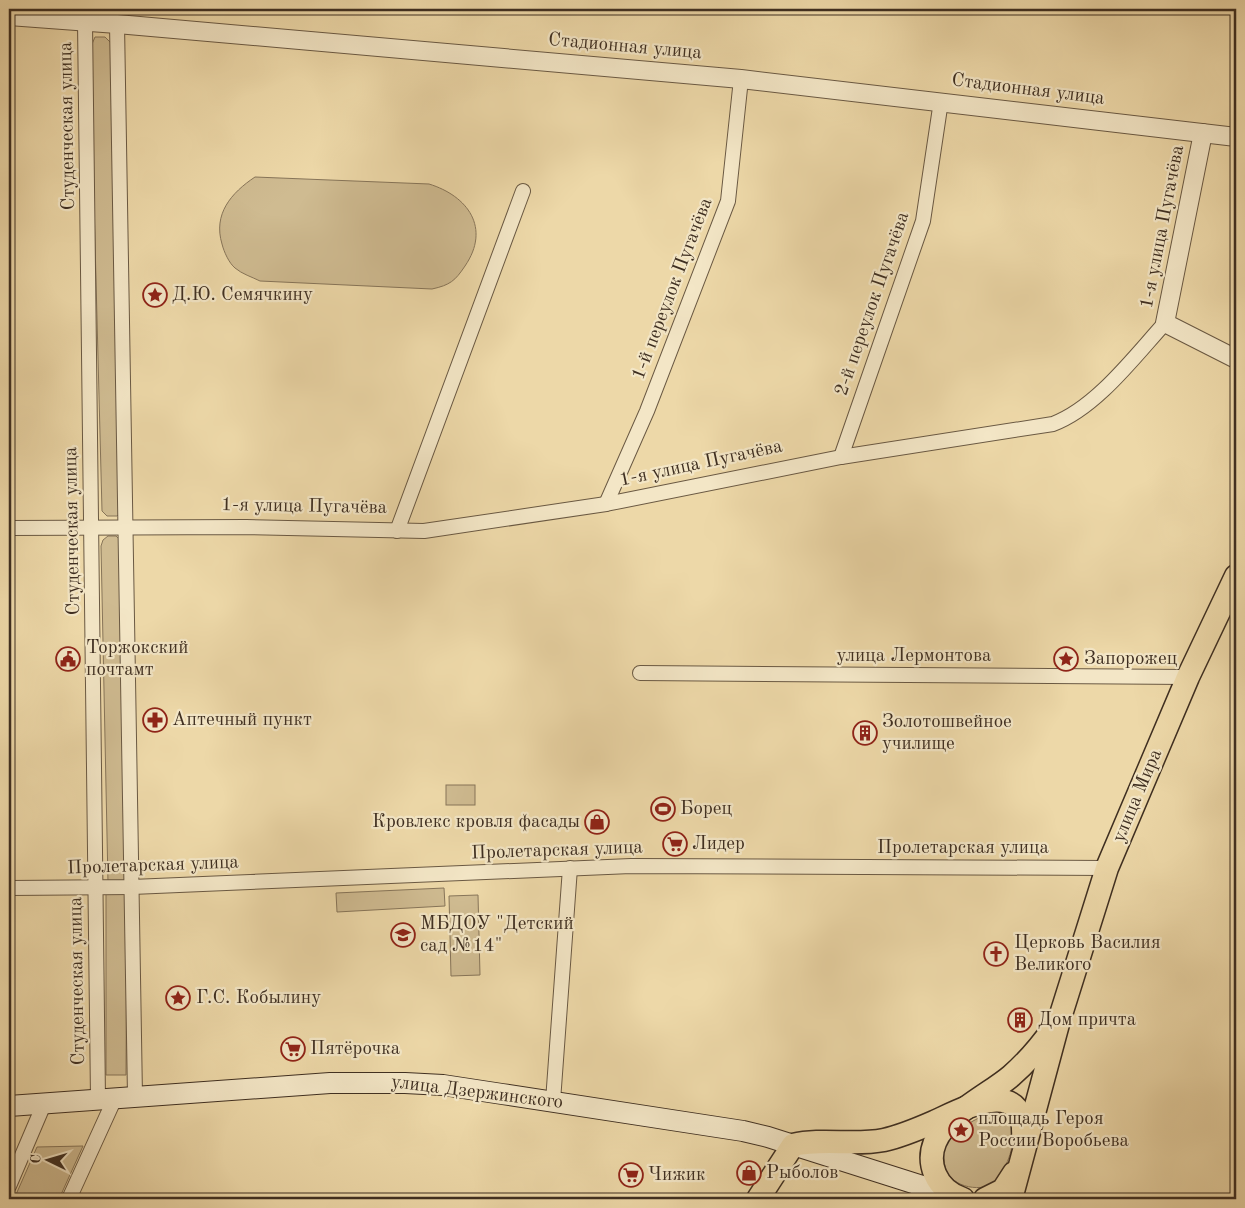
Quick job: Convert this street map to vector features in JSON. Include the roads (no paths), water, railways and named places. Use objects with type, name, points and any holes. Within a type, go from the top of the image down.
[{"type":"main road","name":"улица Мира","points":[[1021,1158],[1058,1024],[1107,868],[1188,677],[1236,576]]},
{"type":"main road","name":"улица Мира","points":[[967,1107],[1012,1075],[1038,1050],[1058,1024]]},
{"type":"main road","name":"улица Дзержинского","points":[[9,1106],[330,1083],[377,1082],[443,1086],[553,1101],[742,1131],[793,1145],[961,1198]]},
{"type":"main road","points":[[758,1199],[793,1145],[803,1143],[858,1143],[886,1139],[911,1132],[979,1102],[995,1100],[1004,1101],[1015,1108],[1023,1121],[1021,1158],[1011,1199]]},
{"type":"main road","points":[[961,1198],[944,1188],[937,1177],[933,1165],[932,1152],[940,1132],[967,1107]]},
{"type":"main road","points":[[985,1199],[997,1194],[1005,1187],[1012,1178],[1021,1158]]},
{"type":"street","name":"Стадионная улица","points":[[9,16],[741,79],[1236,137]]},
{"type":"street","name":"Студенческая улица","points":[[85,22],[96,887],[106,1099]]},
{"type":"street","points":[[117,24],[135,1096]]},
{"type":"street","name":"1-й переулок Пугачёва","points":[[606,504],[647,411],[728,201],[741,79]]},
{"type":"street","name":"2-й переулок Пугачёва","points":[[841,457],[923,221],[941,101]]},
{"type":"street","name":"1-я улица Пугачёва","points":[[9,528],[246,527],[424,531],[606,504],[841,457],[1041,427],[1063,420],[1096,398],[1165,323],[1203,133]]},
{"type":"street","points":[[398,531],[523,191]]},
{"type":"street","points":[[1165,323],[1236,359]]},
{"type":"street","name":"улица Лермонтова","points":[[640,673],[1188,677]]},
{"type":"street","name":"Пролетарская улица","points":[[9,888],[132,887],[631,866],[1107,868]]},
{"type":"street","points":[[553,1101],[570,868]]},
{"type":"street","points":[[69,1199],[106,1099]]},
{"type":"street","points":[[9,1186],[44,1104]]},
{"type":"place","name":"Д.Ю. Семячкину","points":[[155,295]]},
{"type":"place","name":"Торжокский почтамт","points":[[68,659]]},
{"type":"place","name":"Запорожец","points":[[1066,659]]},
{"type":"place","name":"Аптечный пункт","points":[[155,720]]},
{"type":"place","name":"Золотошвейное училище","points":[[865,733]]},
{"type":"place","name":"Борец","points":[[663,809]]},
{"type":"place","name":"Кровлекс кровля фасады","points":[[597,822]]},
{"type":"place","name":"Лидер","points":[[675,844]]},
{"type":"place","name":"МБДОУ \"Детский сад №14\"","points":[[403,935]]},
{"type":"place","name":"Церковь Василия Великого","points":[[996,954]]},
{"type":"place","name":"Г.С. Кобылину","points":[[178,998]]},
{"type":"place","name":"Дом причта","points":[[1020,1020]]},
{"type":"place","name":"Пятёрочка","points":[[293,1049]]},
{"type":"place","name":"площадь Героя России Воробьева","points":[[961,1130]]},
{"type":"place","name":"Рыболов","points":[[749,1173]]},
{"type":"place","name":"Чижик","points":[[631,1175]]}]
